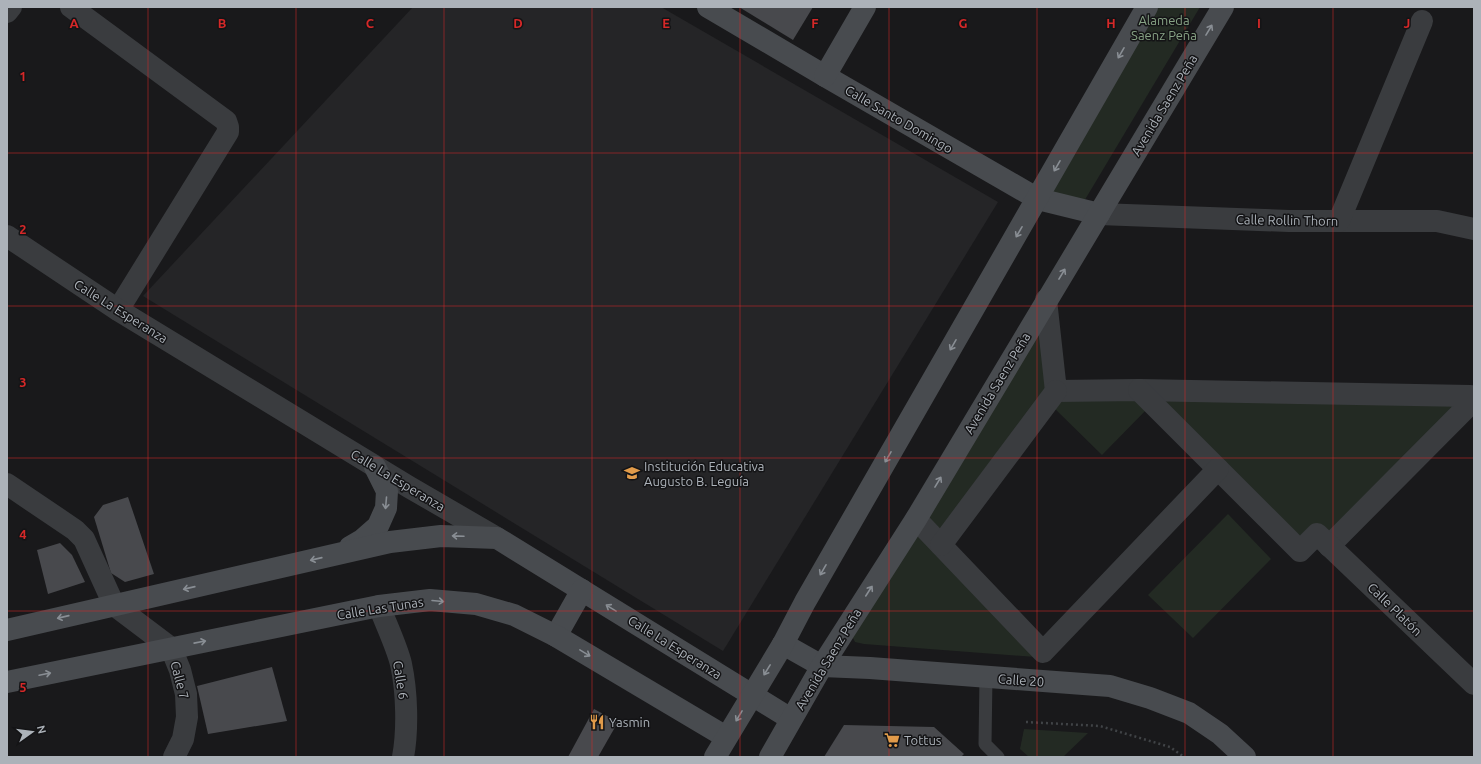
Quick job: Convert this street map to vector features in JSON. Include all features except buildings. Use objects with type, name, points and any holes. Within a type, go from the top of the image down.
[{"type":"main road","name":"Calle Santo Domingo","points":[[708,7],[1038,199],[1098,214]]},
{"type":"main road","points":[[825,76],[865,7]]},
{"type":"main road","points":[[714,757],[783,644],[805,602],[1147,7]]},
{"type":"main road","name":"Avenida Saenz Peña","points":[[770,757],[822,666],[916,519],[1223,7]]},
{"type":"main road","points":[[338,554],[362,540],[378,526],[386,508],[387,492],[375,467]]},
{"type":"main road","points":[[7,630],[390,542],[441,536],[497,538]]},
{"type":"main road","name":"Calle La Esperanza","points":[[497,538],[791,719]]},
{"type":"main road","points":[[556,636],[582,590]]},
{"type":"main road","name":"Calle Las Tunas","points":[[7,682],[379,606],[430,600],[476,604],[514,615],[556,636],[726,737]]},
{"type":"main road","name":"Calle 20","points":[[783,644],[822,666],[870,668],[1110,686],[1150,698],[1189,713],[1220,734],[1244,757]]},
{"type":"street","points":[[7,12],[11,7]]},
{"type":"street","points":[[71,7],[226,122],[228,127],[228,132],[118,310]]},
{"type":"street","points":[[1339,221],[1422,21]]},
{"type":"street","name":"Calle Rollin Thorn","points":[[1098,214],[1288,221],[1437,221],[1474,229]]},
{"type":"street","name":"Calle La Esperanza","points":[[7,236],[118,310],[375,467],[497,538]]},
{"type":"street","points":[[941,545],[1056,391],[1046,300]]},
{"type":"street","points":[[1056,391],[1139,390],[1470,396],[1473,401],[1323,540],[1300,551],[1139,390]]},
{"type":"street","points":[[916,519],[1043,652],[1218,469]]},
{"type":"street","points":[[7,484],[75,530],[84,539],[114,605]]},
{"type":"street","name":"Calle Platón","points":[[1323,540],[1474,684]]},
{"type":"street","name":"Calle 7","points":[[114,605],[171,648],[180,670],[186,694],[187,718],[183,739],[174,757]]},
{"type":"street","name":"Calle 6","points":[[379,606],[401,664],[406,704],[406,739],[403,757]]},
{"type":"lane","points":[[986,677],[985,744],[998,757]]},
{"type":"path","points":[[1026,722],[1100,726],[1170,747],[1184,757]]},
{"type":"shaded area","name":"Institución Educativa Augusto B. Leguía","points":[[413,7],[661,7],[998,202],[723,651],[143,296]]},
{"type":"green space","name":"Alameda Saenz Peña","points":[[1153,7],[1200,7],[1083,203],[1050,193]]},
{"type":"green space","points":[[1041,323],[1050,391],[941,538],[921,520]]},
{"type":"green space","points":[[1067,396],[1469,399],[1329,542],[1300,546],[1149,407],[1102,455],[1051,405]]},
{"type":"green space","points":[[1228,514],[1271,559],[1193,638],[1148,595]]},
{"type":"green space","points":[[914,530],[1036,657],[864,644],[855,642],[851,634]]},
{"type":"green space","points":[[1024,729],[1088,733],[1063,757],[1029,757],[1020,749]]},
{"type":"place","name":"Institución Educativa Augusto B. Leguía","points":[[632,473]]},
{"type":"place","name":"Yasmin","points":[[597,722]]},
{"type":"place","name":"Tottus","points":[[892,740]]}]
